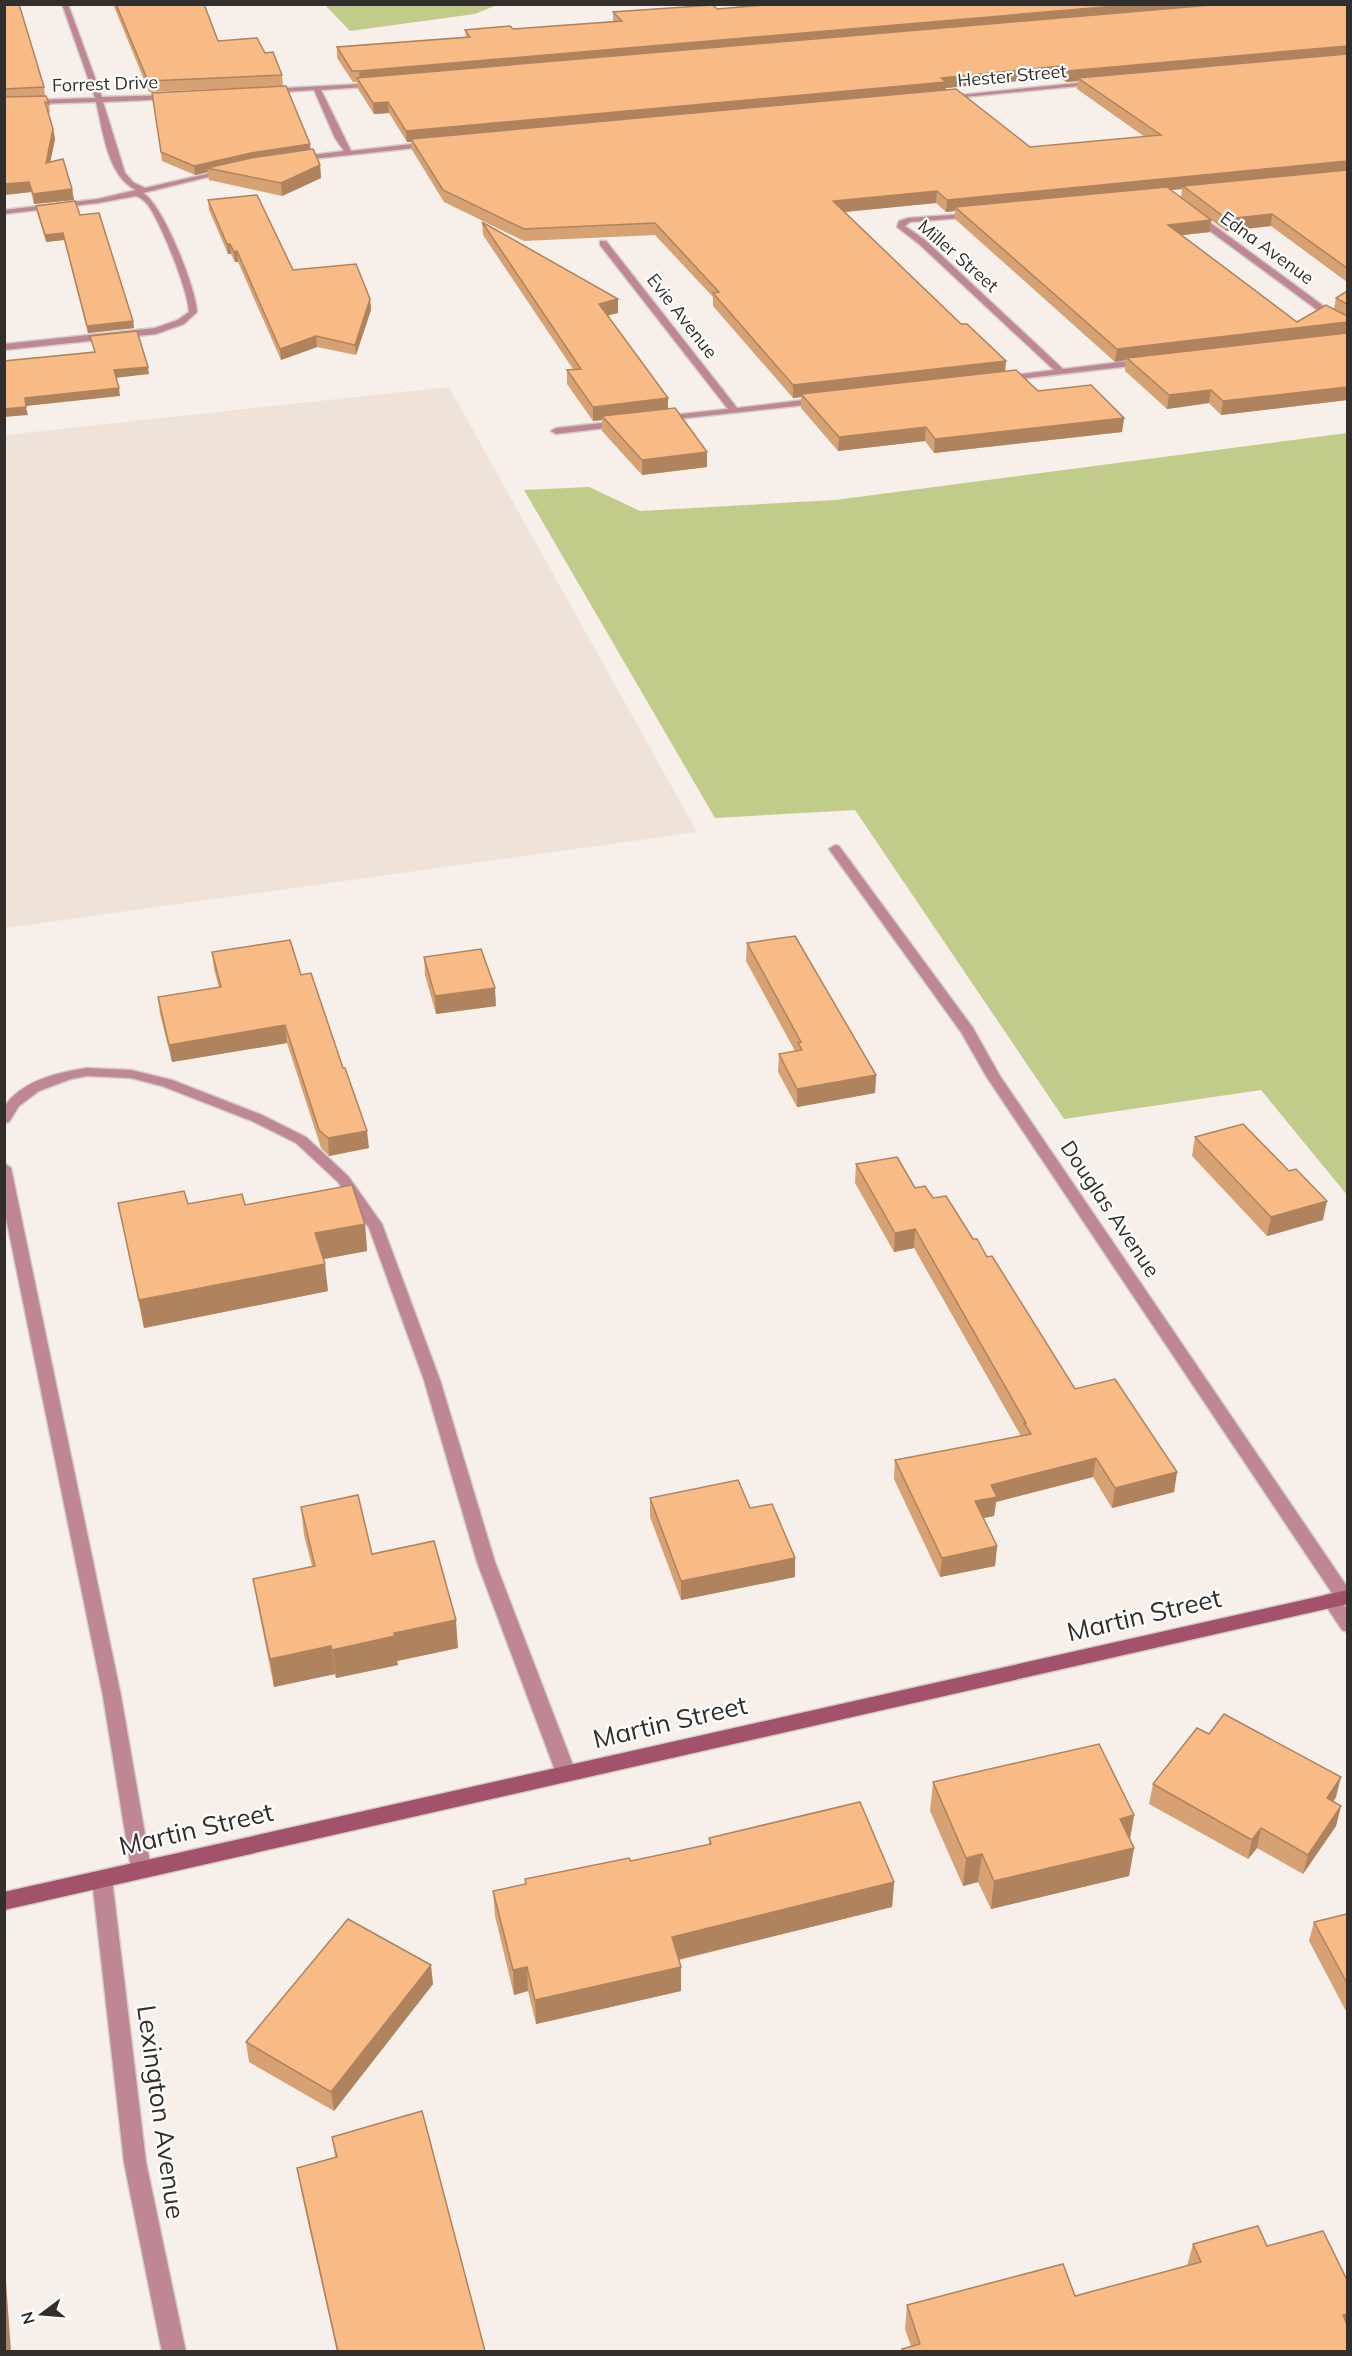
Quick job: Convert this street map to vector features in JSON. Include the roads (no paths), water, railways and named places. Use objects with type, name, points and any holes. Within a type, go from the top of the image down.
[{"type":"street","points":[[4,347],[156,331],[186,320],[194,307],[189,290],[151,203],[121,174],[99,100],[65,4]]},
{"type":"street","name":"Hester Street","points":[[933,98],[1111,82]]},
{"type":"street","points":[[260,92],[384,84]]},
{"type":"street","points":[[317,88],[339,138],[348,152]]},
{"type":"street","name":"Forrest Drive","points":[[4,103],[180,96]]},
{"type":"street","points":[[291,160],[348,152],[439,144]]},
{"type":"street","points":[[4,212],[70,206],[234,170]]},
{"type":"street","name":"Edna Avenue","points":[[1187,209],[1330,315],[1347,325]]},
{"type":"street","name":"Miller Street","points":[[989,213],[916,219],[902,223],[901,226],[922,242],[1061,372]]},
{"type":"street","name":"Evie Avenue","points":[[603,243],[735,411]]},
{"type":"street","points":[[991,381],[1156,361]]},
{"type":"street","points":[[646,421],[828,400]]},
{"type":"street","points":[[556,431],[635,422]]},
{"type":"street","name":"Douglas Avenue","points":[[835,849],[968,1031],[993,1076],[1341,1598],[1347,1625]]},
{"type":"street","points":[[4,1119],[14,1103],[34,1088],[68,1075],[87,1072],[131,1074],[167,1083],[257,1118],[301,1140],[343,1179],[377,1228],[432,1380],[486,1562],[566,1773]]},
{"type":"street","points":[[4,1168],[112,1696],[141,1869]]},
{"type":"street","name":"Martin Street","points":[[4,1901],[1341,1598]]},
{"type":"street","name":"Lexington Avenue","points":[[102,1879],[135,2162],[174,2352]]}]
